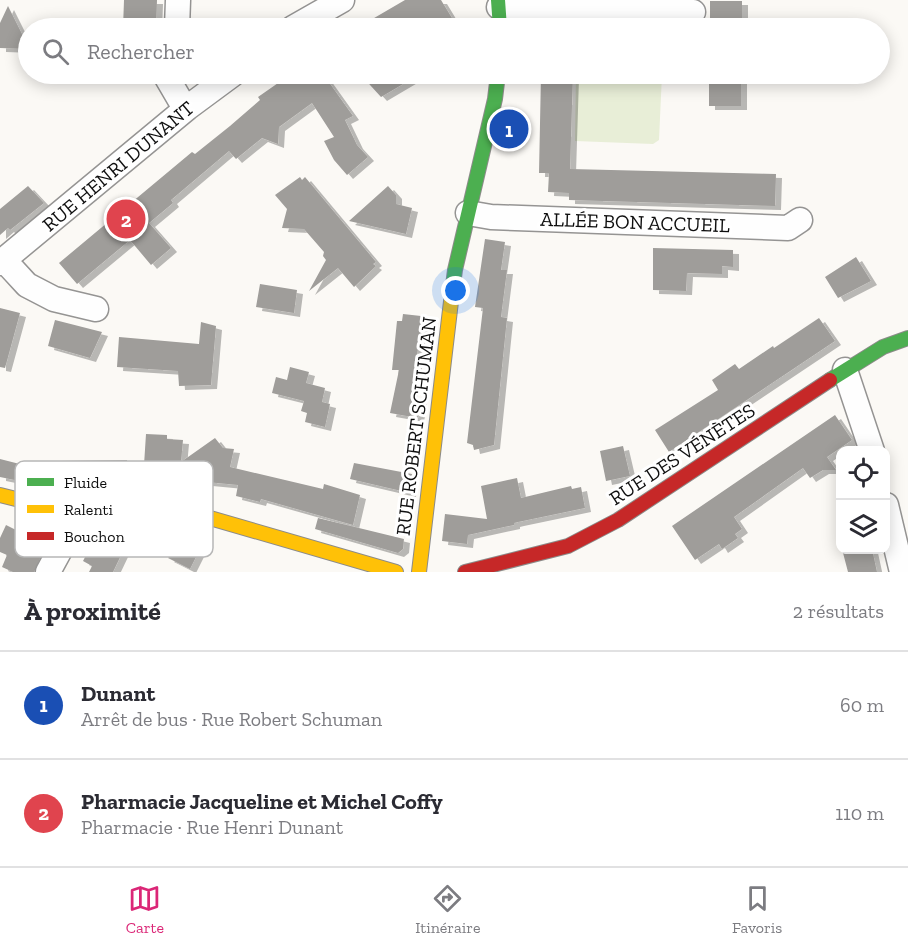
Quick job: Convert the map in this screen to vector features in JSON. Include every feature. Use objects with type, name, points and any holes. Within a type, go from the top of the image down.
[{"type":"street","points":[[177,18],[178,0]]},
{"type":"street","points":[[309,18],[337,1]]},
{"type":"street","points":[[499,12],[693,12]]},
{"type":"street","points":[[171,84],[187,108]]},
{"type":"street","name":"RUE HENRI DUNANT","points":[[96,309],[54,299],[27,285],[2,262],[187,108],[219,84]]},
{"type":"street","name":"RUE ROBERT SCHUMAN","points":[[419,572],[455,270],[497,84]]},
{"type":"street","name":"ALLÉE BON ACCUEIL","points":[[468,213],[491,217],[788,228],[800,220]]},
{"type":"street","name":"RUE DES VÉNÈTES","points":[[465,572],[568,546],[612,523],[845,370],[883,347],[908,339]]},
{"type":"street","points":[[845,370],[871,446]]},
{"type":"street","points":[[0,495],[15,499]]},
{"type":"street","points":[[213,519],[396,572]]},
{"type":"street","points":[[890,525],[902,572]]},
{"type":"street","points":[[48,572],[56,557]]},
{"type":"green space","points":[[576,84],[662,84],[659,140],[653,144],[575,141]]},
{"type":"building","points":[[124,0],[157,0],[156,18],[123,18]]},
{"type":"building","points":[[405,0],[441,0],[452,18],[374,18]]},
{"type":"building","points":[[710,1],[742,1],[742,18],[710,18]]},
{"type":"building","points":[[8,6],[18,26],[18,49],[0,48],[0,23]]},
{"type":"building","points":[[277,84],[330,84],[353,116],[345,120],[357,145],[368,157],[347,175],[334,160],[324,141],[334,137],[312,103],[279,127],[278,144],[262,138],[236,159],[229,151],[171,200],[173,203],[149,223],[171,248],[151,265],[130,240],[77,284],[59,263],[192,152],[195,154],[230,126],[260,100],[258,97]]},
{"type":"building","points":[[369,84],[403,84],[381,97]]},
{"type":"building","points":[[541,84],[573,84],[570,169],[776,174],[775,206],[569,200],[569,193],[548,192],[549,173],[539,173]]},
{"type":"building","points":[[709,84],[741,84],[741,106],[709,106]]},
{"type":"building","points":[[300,177],[302,180],[305,177],[376,262],[373,264],[376,266],[354,287],[338,268],[309,291],[326,260],[323,256],[324,252],[304,229],[282,228],[287,209],[275,195]]},
{"type":"building","points":[[28,186],[44,203],[10,230],[8,228],[0,235],[0,209]]},
{"type":"building","points":[[388,186],[396,195],[396,204],[412,208],[406,234],[349,221]]},
{"type":"building","points":[[485,239],[505,242],[501,270],[507,270],[501,317],[507,318],[494,445],[474,450],[473,445],[467,443],[483,308],[475,307]]},
{"type":"building","points":[[653,248],[733,250],[733,267],[722,266],[722,274],[687,273],[686,291],[653,290]]},
{"type":"building","points":[[856,257],[871,281],[838,298],[825,277]]},
{"type":"building","points":[[260,284],[297,290],[294,313],[256,307]]},
{"type":"building","points":[[0,308],[20,313],[5,368],[0,367]]},
{"type":"building","points":[[403,314],[430,317],[428,335],[420,334],[411,398],[421,400],[418,418],[390,413],[399,370],[392,370],[397,321],[402,321]]},
{"type":"building","points":[[819,318],[835,341],[669,452],[655,430],[718,390],[712,380],[735,364],[739,369]]},
{"type":"building","points":[[55,320],[102,332],[90,358],[48,346]]},
{"type":"building","points":[[201,322],[216,326],[211,385],[179,386],[178,371],[117,367],[119,337],[199,344]]},
{"type":"building","points":[[290,367],[309,372],[306,383],[325,388],[322,402],[330,404],[325,427],[305,422],[307,413],[301,411],[304,401],[272,393],[276,377],[287,380]]},
{"type":"building","points":[[835,415],[852,440],[843,446],[836,446],[836,451],[827,457],[836,470],[823,470],[810,478],[803,468],[734,517],[742,529],[735,534],[738,538],[722,549],[719,544],[695,560],[672,526]]},
{"type":"building","points":[[146,434],[167,435],[167,439],[183,440],[181,461],[144,461]]},
{"type":"building","points":[[215,438],[223,448],[234,449],[230,467],[323,489],[324,484],[360,495],[353,525],[261,499],[260,502],[236,496],[238,485],[213,483],[213,461],[182,461]]},
{"type":"building","points":[[623,446],[630,476],[606,481],[600,451]]},
{"type":"building","points":[[0,459],[15,463],[15,480],[0,477]]},
{"type":"building","points":[[127,460],[127,461],[59,461]]},
{"type":"building","points":[[354,463],[412,474],[410,493],[350,479]]},
{"type":"building","points":[[517,478],[521,498],[571,486],[572,489],[581,487],[585,508],[468,535],[467,544],[442,541],[445,514],[487,519],[481,486]]},
{"type":"building","points":[[318,518],[404,539],[403,549],[398,553],[315,529]]},
{"type":"building","points":[[6,525],[15,530],[15,557],[41,557],[34,572],[13,572],[2,567],[7,555],[0,552],[0,538]]},
{"type":"building","points":[[843,554],[873,554],[877,572],[848,572]]},
{"type":"building","points":[[85,557],[120,557],[113,572],[89,572],[92,566],[83,561]]},
{"type":"building","points":[[169,557],[196,557],[190,569]]},
{"type":"traffic: fast","points":[[498,0],[499,18]]},
{"type":"traffic: fast","points":[[452,293],[455,270],[497,84]]},
{"type":"traffic: fast","points":[[830,380],[883,347],[908,338]]},
{"type":"traffic: slow","points":[[419,572],[452,293]]},
{"type":"traffic: slow","points":[[0,495],[15,499]]},
{"type":"traffic: slow","points":[[213,519],[396,572]]},
{"type":"traffic: jam","points":[[465,572],[568,546],[618,520],[830,380]]},
{"type":"place","name":"Dunant","points":[[509,129]]},
{"type":"place","name":"Pharmacie Jacqueline et Michel Coffy","points":[[126,219]]}]
